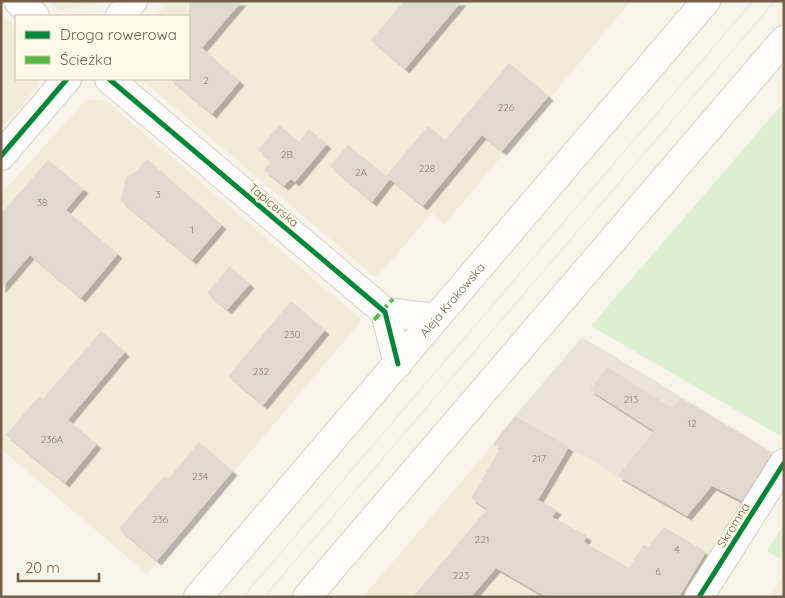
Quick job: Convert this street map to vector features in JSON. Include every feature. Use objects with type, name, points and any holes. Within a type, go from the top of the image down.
[{"type":"main road","points":[[18,1],[34,15]]},
{"type":"main road","points":[[121,15],[133,1]]},
{"type":"main road","name":"Aleja Krakowska","points":[[198,597],[706,1]]},
{"type":"main road","points":[[307,597],[784,40]]},
{"type":"main road","points":[[1,156],[66,80]]},
{"type":"main road","name":"Tapicerska","points":[[110,80],[385,312]]},
{"type":"main road","points":[[398,364],[385,312],[436,318]]},
{"type":"main road","name":"Skromna","points":[[699,597],[784,463]]},
{"type":"shaded area","points":[[50,1],[105,1],[60,10]]},
{"type":"shaded area","points":[[168,1],[631,1],[444,225],[432,213],[376,278],[142,80],[190,80],[190,15],[157,15]]},
{"type":"shaded area","points":[[1,14],[15,26],[15,80],[38,80],[39,85],[1,128]]},
{"type":"shaded area","points":[[87,99],[106,101],[362,320],[147,574],[1,449],[1,194]]},
{"type":"shaded area","points":[[582,337],[778,455],[742,504],[712,488],[688,517],[515,416]]},
{"type":"shaded area","points":[[515,416],[688,517],[712,488],[742,504],[688,597],[363,597]]},
{"type":"shaded area","points":[[784,574],[784,597],[770,597]]},
{"type":"green space","points":[[784,102],[784,438],[591,326]]},
{"type":"green space","points":[[784,524],[784,561],[767,551]]},
{"type":"building","points":[[189,1],[242,1],[202,48],[240,81],[212,114],[171,80],[190,80]]},
{"type":"building","points":[[404,1],[462,1],[405,69],[371,40]]},
{"type":"building","points":[[509,63],[549,96],[502,151],[482,135],[423,206],[390,179],[372,202],[330,166],[348,145],[386,176],[428,126],[445,140]]},
{"type":"building","points":[[279,125],[299,142],[309,129],[327,144],[295,182],[291,179],[284,186],[264,170],[271,161],[258,150]]},
{"type":"building","points":[[147,159],[222,225],[192,260],[121,201],[126,177],[137,171]]},
{"type":"building","points":[[48,160],[84,189],[66,210],[118,254],[81,298],[30,255],[1,289],[1,214]]},
{"type":"building","points":[[230,266],[250,284],[227,310],[207,293]]},
{"type":"building","points":[[291,301],[325,330],[263,405],[228,376]]},
{"type":"building","points":[[101,331],[125,352],[68,420],[97,444],[65,483],[6,435],[39,396],[43,399]]},
{"type":"building","points":[[607,367],[672,408],[681,398],[772,453],[742,501],[712,486],[687,516],[618,476],[654,431],[590,390]]},
{"type":"building","points":[[515,416],[569,447],[538,500],[557,510],[552,517],[587,536],[584,542],[629,568],[643,545],[648,547],[664,527],[706,552],[679,597],[546,597],[496,568],[471,597],[413,597],[487,509],[471,498],[500,449],[493,444]]},
{"type":"building","points":[[199,442],[233,471],[157,561],[119,529],[163,477],[169,478]]},
{"type":"tram line","points":[[243,597],[753,1]]},
{"type":"tram line","points":[[264,597],[775,1]]},
{"type":"marked path","points":[[374,320],[393,299]]},
{"type":"cycle path","points":[[1,156],[66,80]]},
{"type":"cycle path","points":[[110,80],[385,312],[398,364]]},
{"type":"cycle path","points":[[699,597],[784,463]]}]
